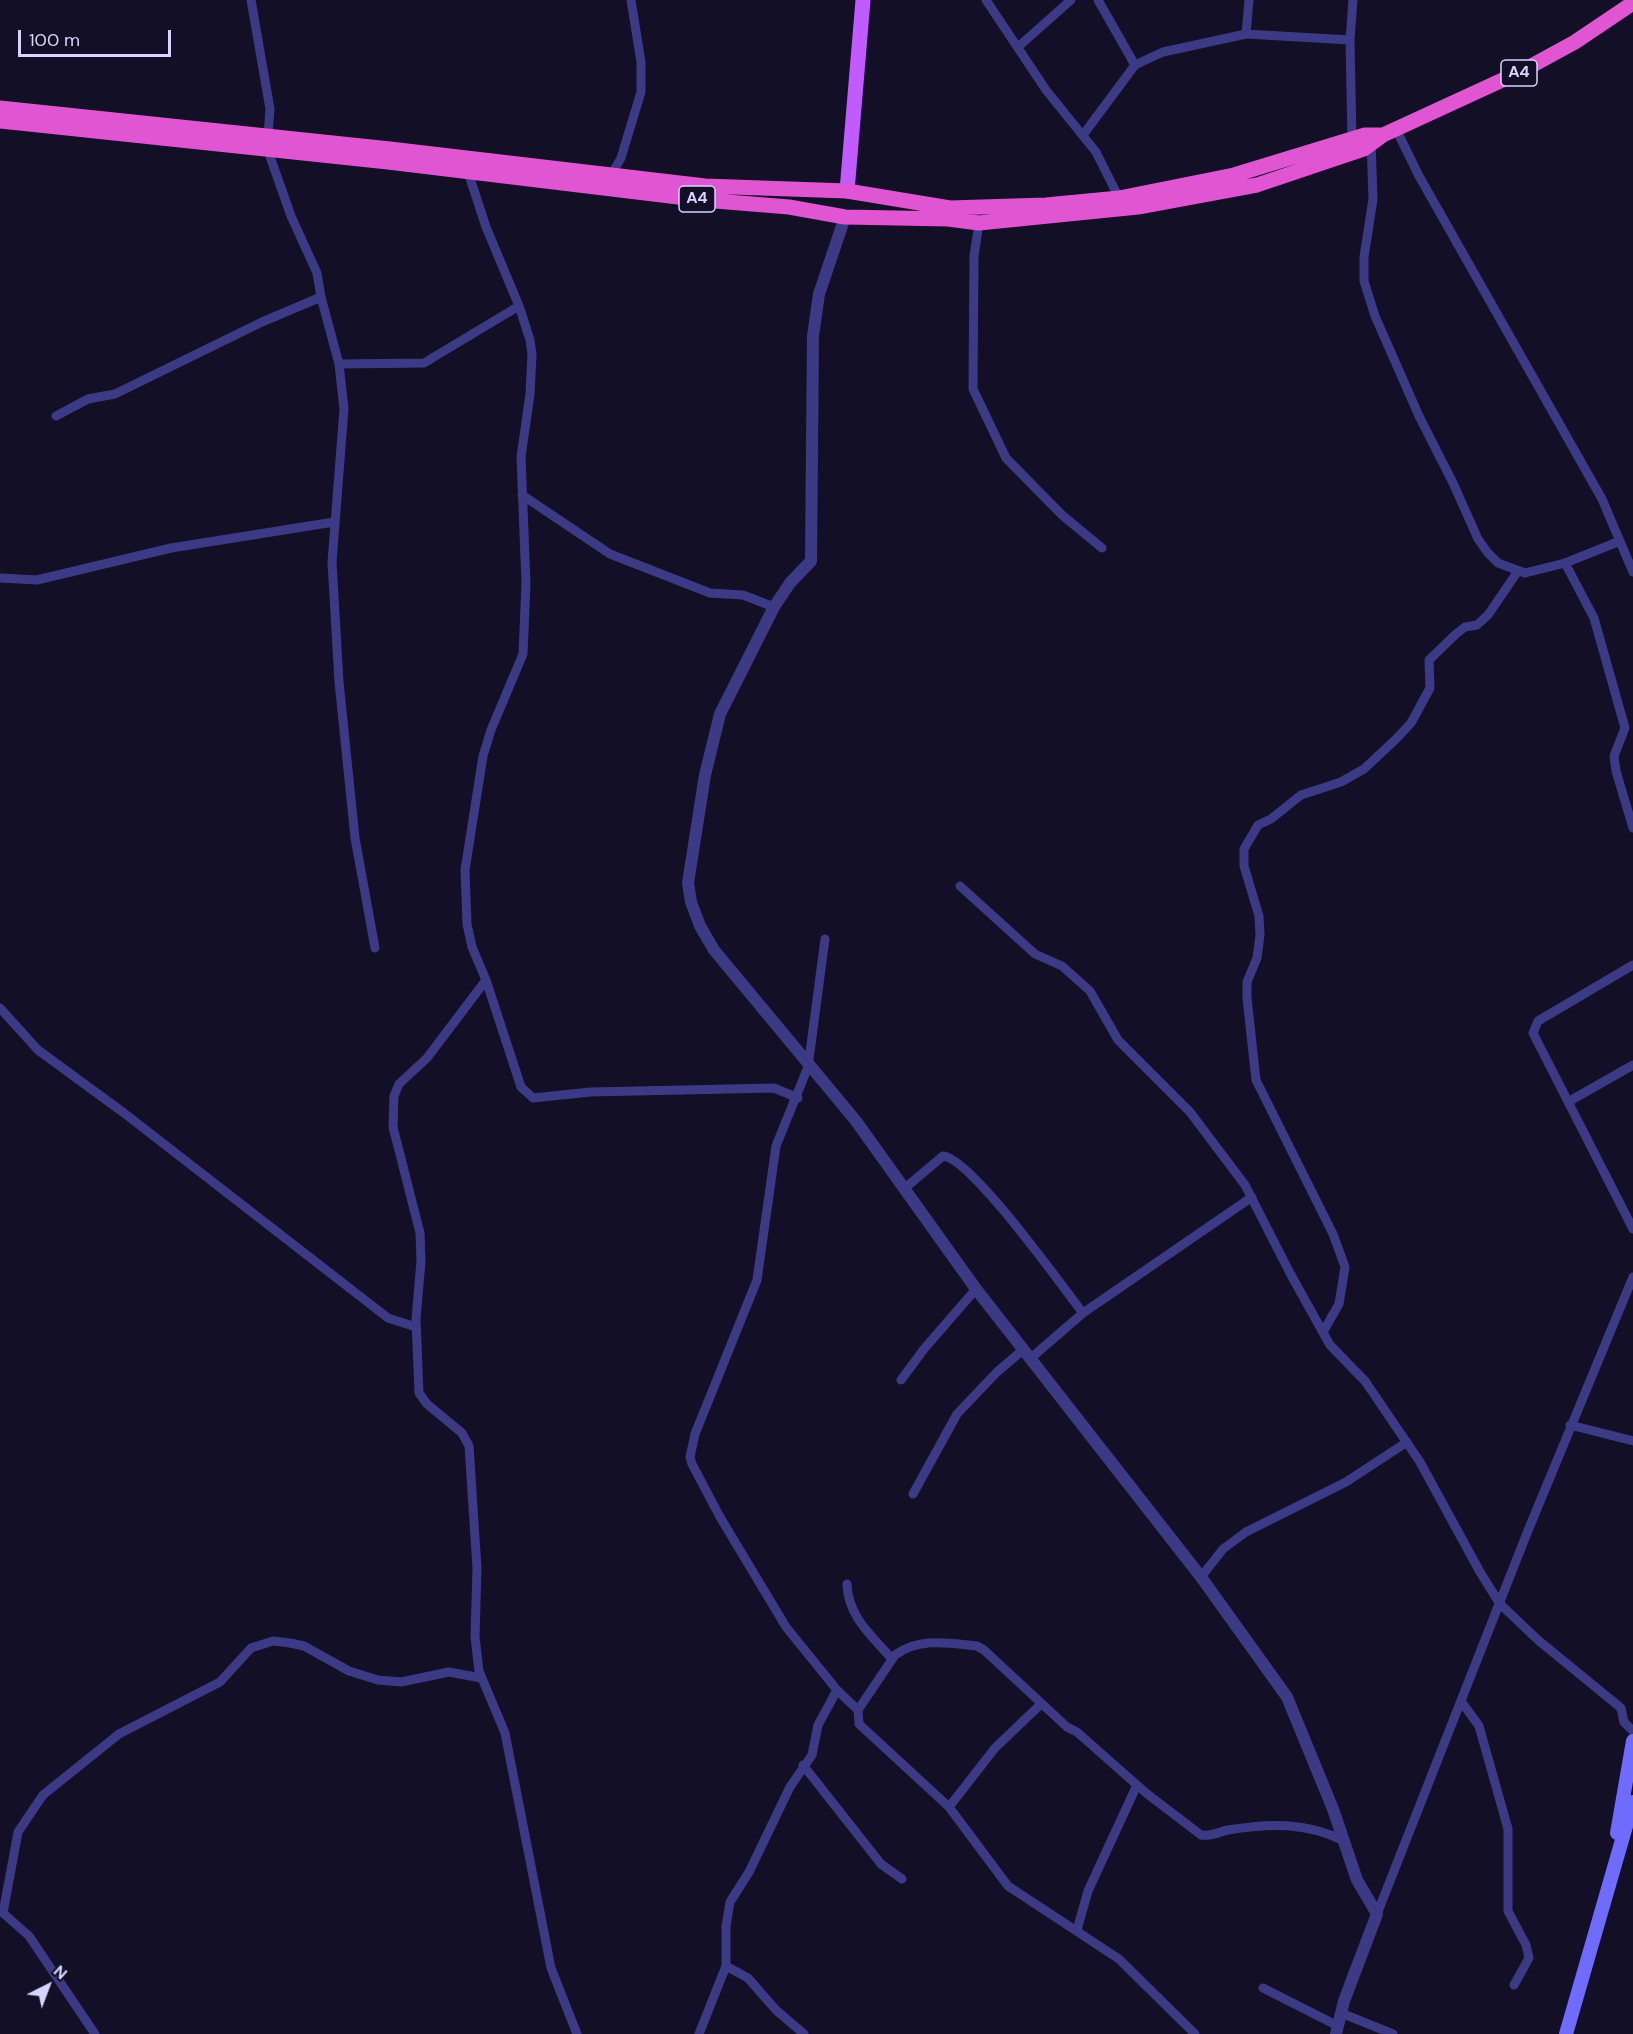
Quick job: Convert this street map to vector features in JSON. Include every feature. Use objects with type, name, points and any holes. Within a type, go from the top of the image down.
[{"type":"highway","name":"A4","points":[[704,193],[847,191],[979,223],[1127,208],[1257,185],[1380,136],[1546,59],[1633,3]]},
{"type":"highway","name":"A4","points":[[0,108],[180,133],[704,193],[845,217],[949,214],[1119,198],[1234,175],[1352,146]]},
{"type":"highway","name":"A4","points":[[0,121],[180,133]]},
{"type":"highway","name":"A4","points":[[267,142],[468,172],[609,182]]},
{"type":"highway","points":[[811,211],[814,190]]},
{"type":"highway","points":[[871,217],[873,196]]},
{"type":"main road","points":[[847,191],[863,0]]},
{"type":"main road","points":[[1615,1863],[1617,1833],[1633,1741]]},
{"type":"main road","points":[[1566,2034],[1633,1802]]},
{"type":"street","points":[[251,0],[270,109],[267,142],[291,216],[316,273],[339,364],[344,409],[342,455],[334,522],[332,588],[348,784],[375,948]]},
{"type":"street","points":[[609,182],[621,158],[641,92],[640,51],[631,0]]},
{"type":"street","points":[[986,0],[1046,90],[1083,135],[1100,160],[1119,198]]},
{"type":"street","points":[[1017,47],[1071,0]]},
{"type":"street","points":[[1098,0],[1135,65]]},
{"type":"street","points":[[1246,34],[1249,0]]},
{"type":"street","points":[[1352,146],[1350,40],[1353,0]]},
{"type":"street","points":[[1083,135],[1135,65],[1188,45],[1246,34],[1350,40]]},
{"type":"street","points":[[1380,136],[1419,176],[1602,499],[1633,572]]},
{"type":"street","points":[[1380,136],[1364,257],[1364,281],[1372,307],[1419,416],[1478,539],[1498,563],[1525,573],[1564,563],[1620,541]]},
{"type":"street","points":[[468,172],[486,227],[519,306],[532,354],[531,394],[521,457],[526,583],[523,654],[491,730],[483,756],[465,870],[467,924],[472,947],[486,980],[521,1087],[533,1098],[590,1092],[774,1088],[798,1098]]},
{"type":"street","points":[[845,217],[819,294],[813,336],[811,561],[790,583],[774,607],[720,714],[705,775],[688,883],[691,902],[700,926],[714,950],[808,1067],[856,1121],[976,1288],[1201,1577],[1287,1696],[1357,1880],[1377,1914]]},
{"type":"street","points":[[979,223],[974,256],[973,389],[1006,458],[1062,515],[1102,548]]},
{"type":"street","points":[[56,417],[88,399],[115,394],[262,322],[321,297]]},
{"type":"street","points":[[339,364],[424,363],[519,306]]},
{"type":"street","points":[[522,495],[610,554],[710,594],[743,595],[774,607]]},
{"type":"street","points":[[0,578],[37,580],[159,550],[334,522]]},
{"type":"street","points":[[1564,563],[1594,618],[1624,728],[1614,756],[1616,771],[1633,828]]},
{"type":"street","points":[[1323,1332],[1339,1304],[1345,1267],[1333,1234],[1256,1080],[1246,998],[1247,982],[1257,958],[1260,935],[1259,916],[1244,866],[1244,849],[1258,825],[1271,819],[1301,795],[1341,782],[1364,769],[1396,739],[1411,723],[1430,688],[1429,660],[1465,627],[1477,625],[1488,615],[1518,571]]},
{"type":"street","points":[[960,886],[1035,954],[1062,966],[1090,992],[1118,1040],[1190,1112],[1252,1197],[1291,1275],[1330,1345],[1365,1381],[1407,1442],[1500,1604],[1538,1640],[1622,1708],[1624,1722],[1633,1731]]},
{"type":"street","points":[[825,939],[808,1067],[798,1098],[776,1146],[757,1280],[695,1434],[690,1457],[720,1517],[786,1628],[837,1690],[858,1710]]},
{"type":"street","points":[[1633,965],[1538,1022],[1534,1027],[1536,1042],[1633,1229]]},
{"type":"street","points":[[486,980],[427,1058],[399,1084],[394,1096],[393,1127],[420,1233],[417,1378],[421,1397],[462,1433],[471,1454],[477,1568],[475,1638],[481,1678],[505,1733],[551,1968],[577,2034]]},
{"type":"street","points":[[0,1008],[38,1050],[124,1113],[366,1301],[394,1321],[417,1327]]},
{"type":"street","points":[[1568,1102],[1633,1065]]},
{"type":"street","points":[[905,1188],[943,1156],[957,1160],[1001,1208],[1083,1313]]},
{"type":"street","points":[[914,1494],[957,1414],[997,1372],[1028,1353],[1252,1197]]},
{"type":"street","points":[[1263,1988],[1337,2030],[1377,1914],[1570,1425],[1633,1277]]},
{"type":"street","points":[[901,1380],[924,1348],[976,1288]]},
{"type":"street","points":[[1570,1425],[1633,1442]]},
{"type":"street","points":[[1201,1577],[1223,1549],[1246,1532],[1346,1482],[1407,1442]]},
{"type":"street","points":[[847,1584],[847,1599],[854,1616],[892,1659]]},
{"type":"street","points":[[2,1915],[18,1832],[43,1795],[119,1734],[220,1682],[251,1648],[273,1641],[304,1646],[349,1671],[378,1680],[401,1682],[449,1672],[481,1678]]},
{"type":"street","points":[[1194,2034],[1119,1959],[1008,1886],[949,1807],[859,1724],[858,1710],[892,1659],[903,1650],[925,1642],[977,1646],[1041,1704],[1137,1785],[1201,1835],[1207,1837],[1237,1829],[1302,1825],[1326,1832],[1344,1841]]},
{"type":"street","points":[[699,2034],[726,1966],[726,1926],[730,1902],[749,1872],[790,1787],[813,1753],[818,1725],[837,1690]]},
{"type":"street","points":[[1461,1701],[1479,1726],[1509,1834],[1508,1911],[1526,1944],[1529,1958],[1514,1985]]},
{"type":"street","points":[[949,1807],[995,1748],[1041,1704]]},
{"type":"street","points":[[803,1765],[881,1864],[902,1879]]},
{"type":"street","points":[[1077,1930],[1088,1891],[1137,1785]]},
{"type":"street","points":[[0,1902],[2,1915],[29,1936],[95,2034]]},
{"type":"street","points":[[726,1966],[748,1978],[776,2010],[804,2034]]},
{"type":"street","points":[[1341,2013],[1393,2034]]}]
